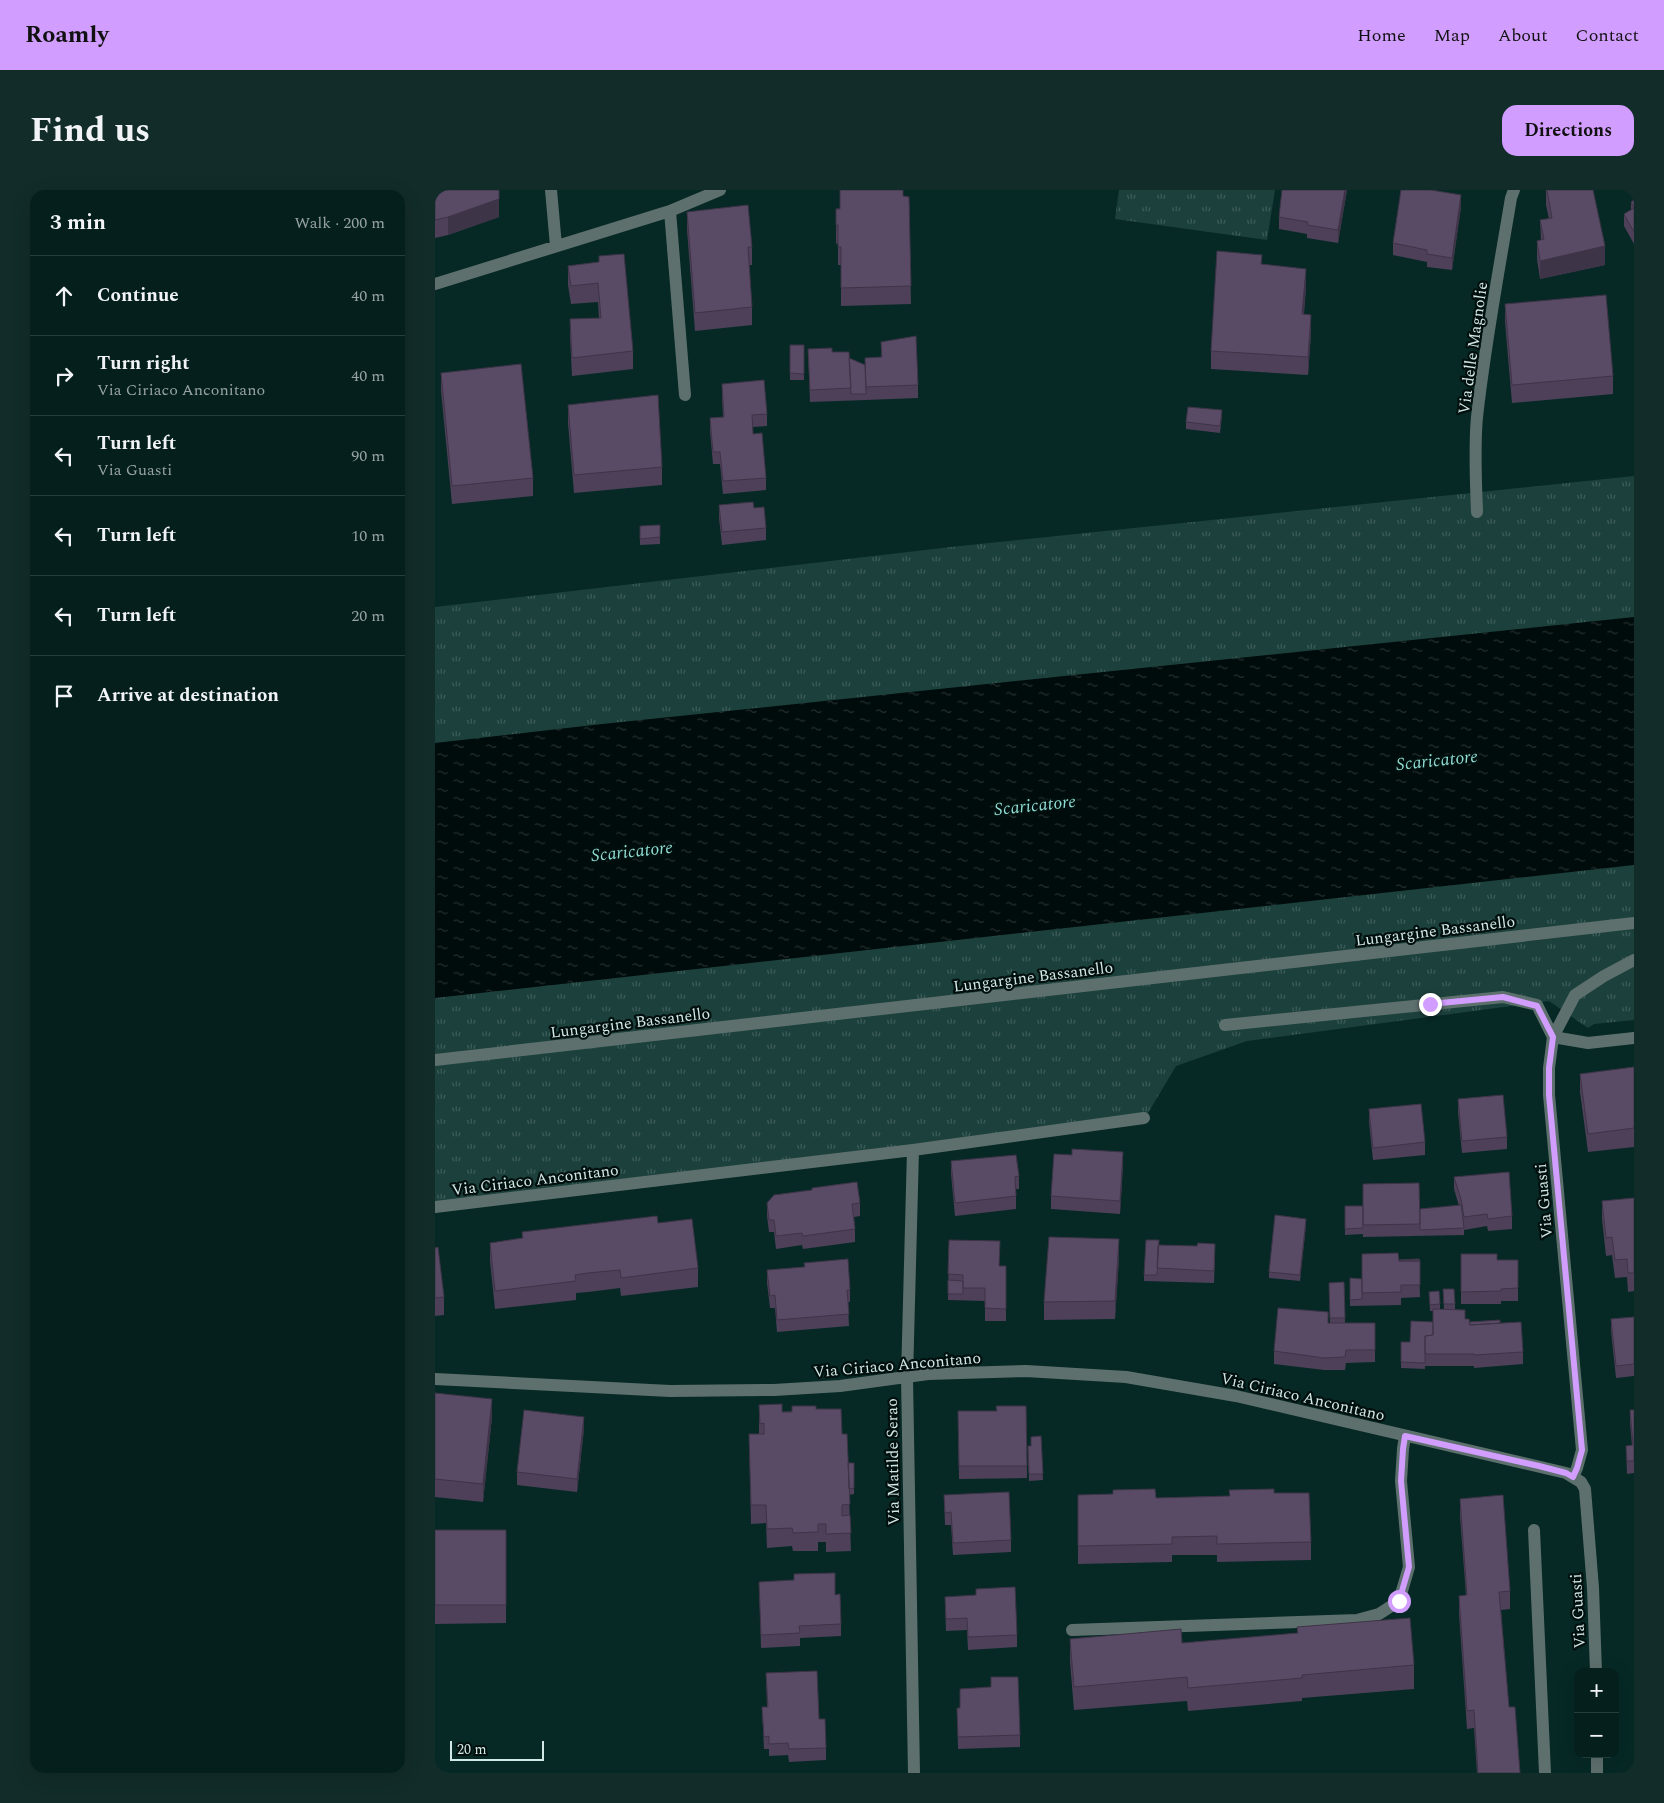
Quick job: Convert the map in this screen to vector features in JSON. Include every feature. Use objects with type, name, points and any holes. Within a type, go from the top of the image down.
[{"type":"street","points":[[551,190],[556,246]]},
{"type":"street","points":[[435,284],[670,211],[720,190]]},
{"type":"street","name":"Via delle Magnolie","points":[[1477,512],[1475,462],[1477,418],[1511,198],[1514,190]]},
{"type":"street","points":[[670,211],[685,395]]},
{"type":"street","name":"Lungargine Bassanello","points":[[435,1060],[1634,923]]},
{"type":"street","name":"Via Guasti","points":[[1573,1477],[1582,1450],[1549,1095],[1549,1068],[1553,1037],[1575,995],[1604,976],[1634,960]]},
{"type":"street","points":[[1225,1025],[1503,997],[1537,1006],[1553,1037],[1588,1043],[1634,1038]]},
{"type":"street","name":"Via Ciriaco Anconitano","points":[[435,1207],[913,1150],[1144,1118]]},
{"type":"street","name":"Via Matilde Serao","points":[[913,1150],[907,1378],[914,1773]]},
{"type":"street","name":"Via Ciriaco Anconitano","points":[[435,1379],[679,1390],[793,1389],[840,1386],[928,1374],[1026,1371],[1127,1378],[1236,1396],[1548,1468],[1566,1473],[1581,1482],[1585,1489]]},
{"type":"street","points":[[1072,1630],[1357,1620],[1379,1614],[1399,1601],[1409,1567],[1401,1481],[1405,1436]]},
{"type":"street","name":"Via Guasti","points":[[1585,1489],[1593,1588],[1596,1668]]},
{"type":"street","points":[[1534,1530],[1545,1773]]},
{"type":"street","points":[[1597,1758],[1597,1773]]},
{"type":"green space","points":[[1119,190],[1275,190],[1267,240],[1115,219]]},
{"type":"green space","points":[[1634,476],[1634,1020],[1594,1024],[1588,1028],[1549,1001],[1247,1041],[1176,1066],[1148,1113],[914,1149],[435,1206],[435,607],[951,547]]},
{"type":"water","name":"Scaricatore","points":[[1634,617],[1634,865],[435,998],[435,743]]},
{"type":"building","points":[[435,190],[499,190],[499,199],[435,220]]},
{"type":"building","points":[[840,190],[903,190],[903,196],[909,197],[911,286],[841,288],[841,247],[838,247],[838,225],[836,225],[836,209],[840,209]]},
{"type":"building","points":[[1282,190],[1345,190],[1338,230],[1307,225],[1308,222],[1279,217]]},
{"type":"building","points":[[1401,190],[1431,190],[1461,195],[1452,258],[1427,254],[1427,250],[1393,243]]},
{"type":"building","points":[[1547,190],[1593,190],[1605,246],[1540,261],[1537,241],[1544,239],[1540,220],[1552,218]]},
{"type":"building","points":[[748,205],[752,247],[748,247],[752,307],[695,313],[687,212]]},
{"type":"building","points":[[1634,208],[1634,232],[1624,214]]},
{"type":"building","points":[[1217,251],[1262,255],[1261,264],[1306,269],[1302,314],[1311,315],[1308,357],[1211,351]]},
{"type":"building","points":[[624,254],[633,351],[572,358],[570,319],[601,318],[598,283],[571,286],[568,266],[599,262],[599,256]]},
{"type":"building","points":[[1606,295],[1613,376],[1512,385],[1505,304]]},
{"type":"building","points":[[916,336],[918,385],[866,387],[865,358],[882,357],[881,342]]},
{"type":"building","points":[[790,345],[804,345],[804,374],[790,373]]},
{"type":"building","points":[[832,348],[832,352],[849,352],[851,388],[810,390],[808,349]]},
{"type":"building","points":[[849,358],[865,365],[866,394],[851,394]]},
{"type":"building","points":[[521,364],[533,478],[452,486],[441,373]]},
{"type":"building","points":[[764,380],[767,414],[752,415],[753,434],[762,433],[766,478],[723,481],[720,452],[713,452],[710,418],[724,417],[722,384]]},
{"type":"building","points":[[658,395],[662,467],[574,475],[568,405]]},
{"type":"building","points":[[1188,407],[1222,410],[1220,426],[1186,422]]},
{"type":"building","points":[[753,502],[754,508],[764,507],[766,528],[722,532],[719,505]]},
{"type":"building","points":[[660,525],[660,537],[640,539],[640,526]]},
{"type":"building","points":[[1634,1067],[1634,1128],[1588,1134],[1580,1074]]},
{"type":"building","points":[[1503,1095],[1507,1137],[1462,1141],[1458,1099]]},
{"type":"building","points":[[1421,1104],[1425,1142],[1373,1148],[1369,1109]]},
{"type":"building","points":[[1072,1149],[1123,1152],[1120,1201],[1051,1196],[1054,1154],[1072,1155]]},
{"type":"building","points":[[1016,1155],[1019,1176],[1015,1177],[1016,1196],[955,1203],[951,1161]]},
{"type":"building","points":[[1509,1172],[1512,1216],[1488,1219],[1487,1214],[1464,1217],[1454,1177]]},
{"type":"building","points":[[857,1182],[860,1203],[852,1204],[855,1229],[803,1236],[802,1233],[776,1236],[774,1220],[769,1220],[767,1203],[774,1195]]},
{"type":"building","points":[[1419,1183],[1420,1224],[1363,1225],[1363,1184]]},
{"type":"building","points":[[1634,1198],[1634,1273],[1628,1273],[1627,1259],[1615,1260],[1612,1237],[1606,1238],[1602,1201]]},
{"type":"building","points":[[1461,1205],[1464,1228],[1420,1230],[1420,1209]]},
{"type":"building","points":[[1345,1206],[1363,1206],[1363,1228],[1345,1229]]},
{"type":"building","points":[[1275,1215],[1306,1219],[1300,1275],[1269,1272]]},
{"type":"building","points":[[657,1216],[658,1223],[692,1219],[698,1268],[621,1278],[620,1270],[588,1273],[575,1275],[576,1281],[495,1291],[490,1243],[523,1238],[522,1232]]},
{"type":"building","points":[[1049,1237],[1119,1239],[1115,1301],[1044,1302]]},
{"type":"building","points":[[949,1240],[1000,1241],[999,1266],[1006,1266],[1006,1309],[985,1308],[985,1288],[963,1288],[963,1275],[948,1274]]},
{"type":"building","points":[[1146,1240],[1159,1240],[1157,1275],[1144,1275]]},
{"type":"building","points":[[1198,1243],[1215,1244],[1214,1271],[1157,1268],[1158,1245],[1197,1246]]},
{"type":"building","points":[[438,1247],[444,1297],[435,1298],[435,1248]]},
{"type":"building","points":[[1398,1253],[1399,1261],[1420,1261],[1420,1285],[1401,1285],[1401,1292],[1362,1293],[1362,1254]]},
{"type":"building","points":[[1461,1254],[1497,1254],[1497,1260],[1518,1260],[1518,1288],[1501,1289],[1501,1291],[1461,1292]]},
{"type":"building","points":[[848,1259],[850,1290],[847,1290],[849,1314],[777,1320],[775,1295],[770,1296],[767,1270],[805,1267],[804,1263]]},
{"type":"building","points":[[1419,1259],[1420,1261],[1399,1261],[1399,1260]]},
{"type":"building","points":[[1350,1278],[1362,1279],[1362,1299],[1350,1300]]},
{"type":"building","points":[[948,1280],[963,1281],[963,1294],[948,1294]]},
{"type":"building","points":[[1344,1282],[1345,1318],[1330,1318],[1329,1283]]},
{"type":"building","points":[[1443,1289],[1454,1289],[1455,1304],[1444,1304]]},
{"type":"building","points":[[1439,1291],[1440,1304],[1430,1305],[1429,1292]]},
{"type":"building","points":[[1278,1308],[1328,1312],[1328,1323],[1375,1323],[1375,1350],[1346,1350],[1345,1357],[1324,1358],[1274,1351]]},
{"type":"building","points":[[1433,1309],[1465,1310],[1465,1319],[1469,1319],[1470,1325],[1521,1322],[1523,1352],[1474,1355],[1425,1354],[1425,1336],[1433,1335]]},
{"type":"building","points":[[1634,1317],[1634,1364],[1616,1366],[1611,1319]]},
{"type":"building","points":[[1500,1320],[1500,1323],[1470,1325],[1469,1322]]},
{"type":"building","points":[[1411,1321],[1433,1322],[1433,1335],[1425,1336],[1425,1363],[1401,1362],[1401,1342],[1410,1342]]},
{"type":"building","points":[[435,1393],[492,1399],[483,1484],[435,1479]]},
{"type":"building","points":[[782,1404],[782,1412],[792,1412],[792,1406],[816,1406],[816,1409],[841,1409],[842,1434],[847,1434],[850,1504],[842,1505],[842,1516],[850,1515],[851,1533],[826,1534],[826,1524],[818,1524],[818,1532],[793,1533],[792,1528],[767,1529],[766,1505],[751,1505],[749,1434],[764,1434],[764,1423],[760,1424],[759,1405]]},
{"type":"building","points":[[996,1406],[1026,1406],[1027,1466],[959,1466],[958,1411],[997,1411]]},
{"type":"building","points":[[524,1410],[584,1417],[577,1479],[517,1472]]},
{"type":"building","points":[[1630,1410],[1634,1410],[1634,1461],[1627,1461],[1626,1446],[1633,1445]]},
{"type":"building","points":[[1041,1436],[1043,1474],[1029,1474],[1028,1446],[1031,1446],[1031,1437]]},
{"type":"building","points":[[848,1463],[854,1463],[854,1488],[849,1489]]},
{"type":"building","points":[[1155,1489],[1156,1498],[1230,1496],[1229,1490],[1274,1489],[1274,1493],[1309,1493],[1311,1542],[1217,1544],[1217,1536],[1172,1537],[1172,1544],[1078,1546],[1078,1495],[1113,1494],[1113,1490]]},
{"type":"building","points":[[1009,1492],[1011,1540],[953,1543],[951,1512],[945,1513],[944,1495]]},
{"type":"building","points":[[1503,1495],[1510,1591],[1499,1592],[1509,1707],[1515,1707],[1520,1773],[1478,1773],[1474,1710],[1467,1711],[1459,1596],[1467,1595],[1460,1499]]},
{"type":"building","points":[[435,1530],[506,1530],[506,1605],[435,1605]]},
{"type":"building","points":[[835,1573],[835,1595],[840,1594],[841,1624],[799,1626],[800,1633],[761,1635],[759,1582],[794,1580],[794,1574]]},
{"type":"building","points":[[1015,1587],[1017,1635],[968,1637],[967,1618],[946,1619],[945,1597],[976,1595],[976,1589]]},
{"type":"building","points":[[1410,1618],[1414,1665],[1302,1675],[1302,1678],[1188,1688],[1187,1677],[1074,1687],[1070,1639],[1181,1629],[1182,1643],[1298,1633],[1297,1627]]},
{"type":"building","points":[[817,1671],[819,1719],[825,1719],[826,1748],[789,1749],[788,1743],[769,1744],[769,1736],[764,1737],[762,1707],[768,1707],[766,1673]]},
{"type":"building","points":[[991,1677],[1018,1677],[1020,1735],[958,1737],[957,1708],[960,1708],[960,1689],[991,1687]]},
{"type":"route","points":[[1399,1601],[1409,1567],[1401,1481],[1405,1436],[1539,1466],[1566,1473],[1573,1477],[1582,1450],[1549,1095],[1549,1068],[1553,1037],[1537,1006],[1503,997],[1430,1004]]}]
